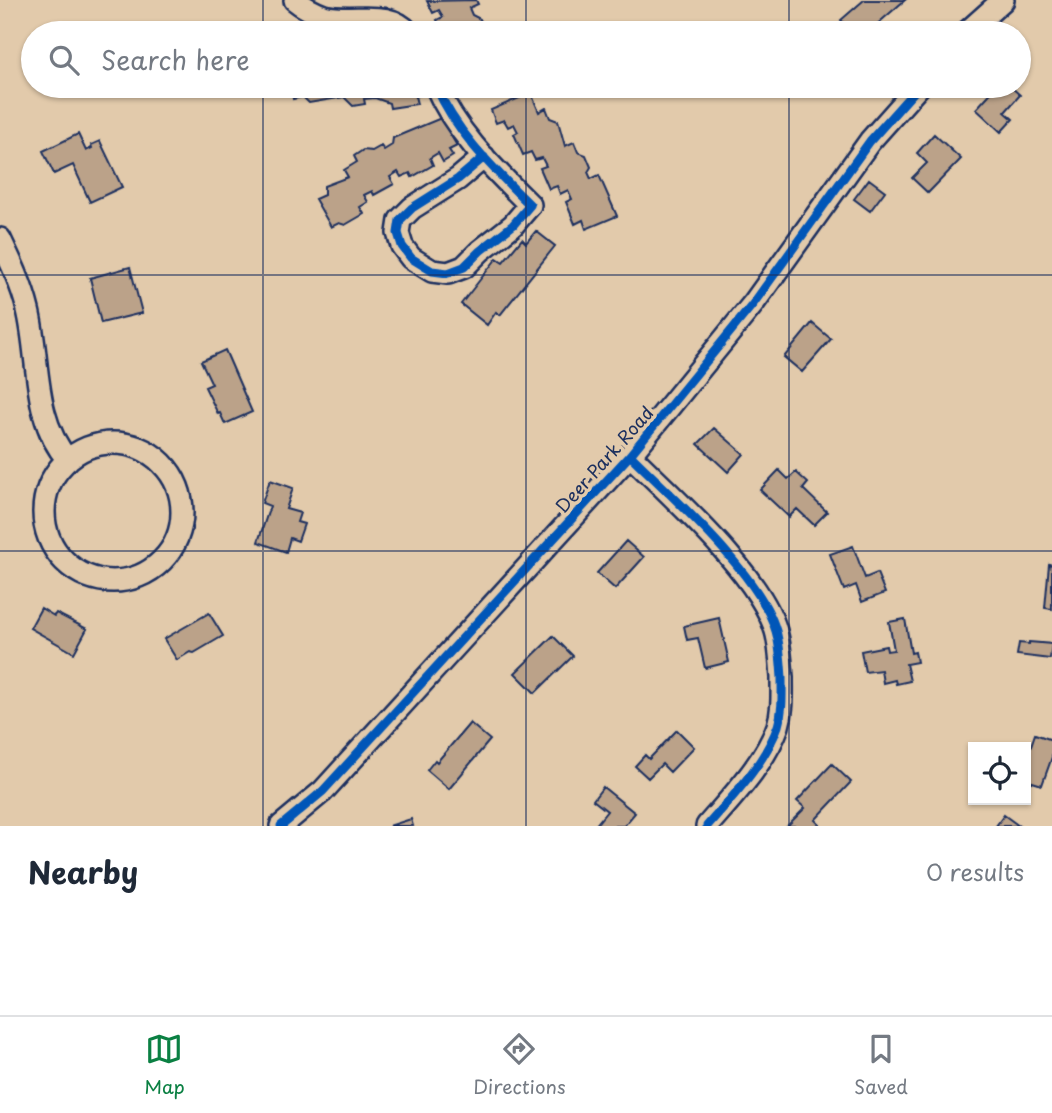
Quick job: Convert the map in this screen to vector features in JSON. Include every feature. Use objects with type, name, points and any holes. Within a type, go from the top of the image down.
[{"type":"street","points":[[295,0],[324,16],[372,17],[393,21]]},
{"type":"street","points":[[980,21],[1003,0]]},
{"type":"street","points":[[441,98],[464,134],[530,205],[513,225],[464,267],[448,274],[432,271],[411,258],[402,246],[398,233],[400,220],[412,208],[458,179],[484,157]]},
{"type":"street","name":"Deer Park Road","points":[[281,826],[303,819],[323,791],[629,456],[753,304],[870,141],[908,98]]},
{"type":"street","points":[[0,239],[17,276],[28,311],[37,379],[49,426],[55,445],[68,460]]},
{"type":"street","points":[[102,444],[121,444],[156,458],[169,472],[180,497],[181,525],[175,543],[162,561],[144,574],[122,581],[100,580],[79,573],[62,559],[50,541],[44,519],[45,497],[54,477],[68,460],[84,450],[102,444]]},
{"type":"street","points":[[629,456],[693,518],[746,577],[766,606],[776,631],[782,705],[777,727],[758,764],[707,826]]},
{"type":"building","points":[[476,0],[478,4],[469,8],[472,15],[481,21],[438,21],[443,17],[439,10],[433,13],[427,1]]},
{"type":"building","points":[[864,0],[905,0],[881,21],[841,20]]},
{"type":"building","points":[[304,98],[338,98],[309,103]]},
{"type":"building","points":[[345,98],[375,98],[364,99],[365,104],[353,106]]},
{"type":"building","points":[[375,98],[416,98],[417,104],[390,108],[389,103]]},
{"type":"building","points":[[519,98],[533,98],[539,112],[546,108],[550,118],[558,121],[565,146],[574,142],[578,152],[586,155],[591,167],[588,172],[591,179],[599,175],[617,216],[586,229],[583,220],[575,224],[566,202],[572,199],[568,190],[560,194],[557,186],[549,189],[540,168],[546,166],[542,158],[535,160],[531,152],[523,155],[514,134],[518,132],[514,124],[508,127],[504,120],[496,123],[491,110]]},
{"type":"building","points":[[986,98],[1017,98],[1005,112],[1013,119],[1001,132],[976,109]]},
{"type":"building","points":[[441,118],[457,146],[449,150],[453,156],[443,162],[438,153],[430,158],[433,165],[412,177],[410,173],[401,177],[398,172],[390,177],[394,184],[374,195],[372,191],[364,195],[368,202],[360,207],[364,214],[345,225],[339,223],[331,227],[315,199],[324,195],[324,186],[348,177],[344,170],[357,162],[354,156],[363,150],[372,151],[381,146],[384,150],[392,145],[393,138]]},
{"type":"building","points":[[78,134],[86,151],[100,141],[122,187],[90,202],[73,165],[54,174],[43,151]]},
{"type":"building","points":[[934,134],[961,159],[928,193],[912,178],[927,163],[917,153]]},
{"type":"building","points":[[869,179],[885,191],[870,211],[854,199]]},
{"type":"building","points":[[536,231],[555,246],[500,315],[496,312],[487,325],[461,304],[497,258],[503,262],[522,239],[526,243]]},
{"type":"building","points":[[130,267],[142,313],[101,323],[90,278]]},
{"type":"building","points":[[812,323],[831,339],[802,372],[784,357]]},
{"type":"building","points":[[225,350],[252,412],[225,424],[205,387],[212,384],[201,361]]},
{"type":"building","points":[[714,428],[744,454],[728,472],[698,444]]},
{"type":"building","points":[[779,470],[788,479],[796,472],[808,483],[803,489],[827,512],[814,525],[797,509],[789,517],[760,490]]},
{"type":"building","points":[[270,480],[293,488],[286,509],[300,513],[297,522],[304,524],[298,541],[290,538],[286,552],[258,542],[270,506],[262,503]]},
{"type":"building","points":[[626,541],[644,557],[615,589],[597,573]]},
{"type":"building","points":[[853,546],[865,578],[877,573],[885,593],[862,602],[856,585],[844,590],[830,554]]},
{"type":"building","points":[[1049,564],[1052,565],[1052,609],[1045,608]]},
{"type":"building","points":[[41,608],[87,629],[74,653],[30,628]]},
{"type":"building","points":[[209,613],[223,636],[177,660],[164,639]]},
{"type":"building","points":[[719,618],[729,662],[705,668],[698,638],[687,640],[684,626]]},
{"type":"building","points":[[905,619],[911,653],[915,652],[917,662],[906,664],[910,681],[896,684],[895,680],[883,683],[881,670],[865,672],[861,651],[886,646],[887,651],[894,650],[889,622]]},
{"type":"building","points":[[553,636],[573,656],[535,693],[515,673]]},
{"type":"building","points":[[1019,643],[1052,644],[1050,659],[1017,655]]},
{"type":"building","points":[[470,723],[490,740],[449,789],[427,770]]},
{"type":"building","points":[[677,730],[694,747],[670,772],[662,764],[648,778],[635,766],[645,755],[649,759]]},
{"type":"building","points":[[1035,734],[1052,740],[1052,757],[1042,785],[1031,782],[1031,746]]},
{"type":"building","points":[[832,764],[851,782],[815,820],[821,826],[787,826],[805,808],[797,801]]},
{"type":"building","points":[[603,787],[635,813],[624,826],[595,826],[607,811],[593,800]]},
{"type":"building","points":[[1004,815],[1019,826],[996,826]]},
{"type":"building","points":[[411,819],[413,826],[389,826]]},
{"type":"cycle path","points":[[442,98],[465,135],[484,157]]},
{"type":"cycle path","points":[[281,826],[323,791],[630,455],[753,304],[870,141],[908,98]]},
{"type":"cycle path","points":[[484,157],[530,205],[513,225],[464,267],[448,273],[432,271],[411,258],[402,246],[398,233],[400,220],[412,208],[458,179],[484,157]]},
{"type":"cycle path","points":[[630,455],[734,561],[767,609],[776,631],[782,678],[778,726],[756,766],[707,826]]}]
